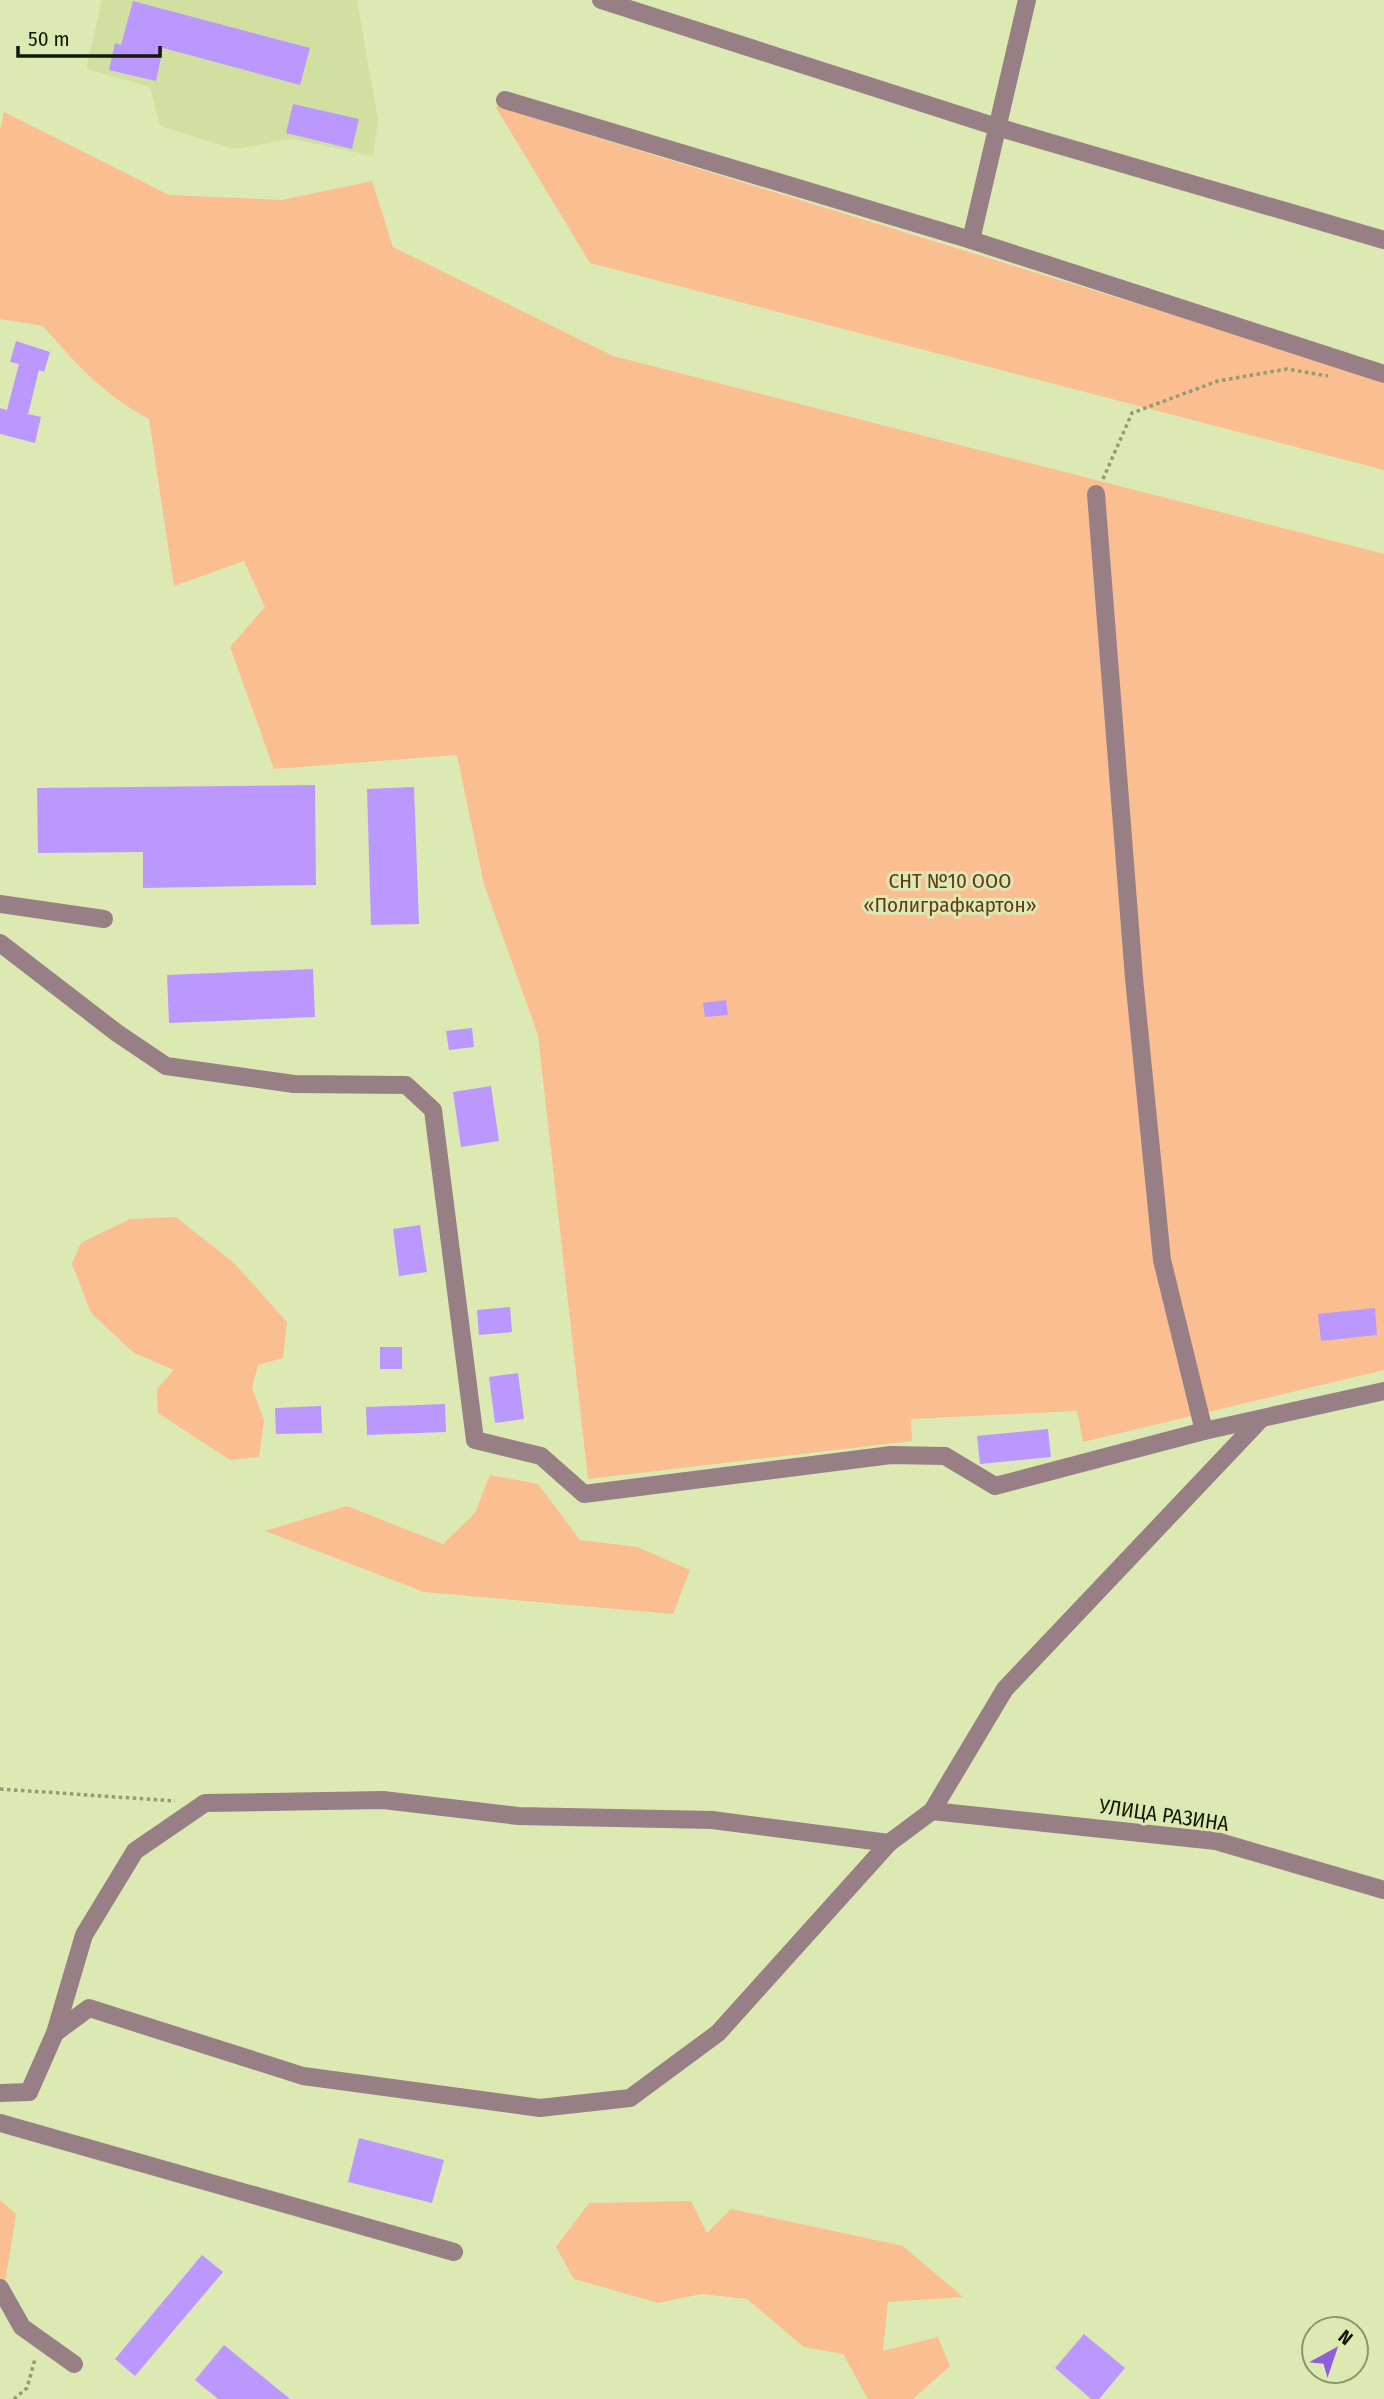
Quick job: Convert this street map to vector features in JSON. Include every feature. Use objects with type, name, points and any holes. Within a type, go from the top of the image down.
[{"type":"street","points":[[601,0],[998,127],[1384,240]]},
{"type":"street","points":[[971,240],[1027,0]]},
{"type":"street","points":[[505,100],[971,240],[1384,374]]},
{"type":"street","points":[[1097,494],[1134,978],[1161,1259],[1204,1431]]},
{"type":"street","points":[[0,904],[104,919]]},
{"type":"street","points":[[0,943],[117,1033],[166,1066],[294,1084],[406,1085],[415,1093],[432,1110],[475,1440],[541,1456],[583,1494],[891,1455],[946,1456],[995,1486],[1204,1431],[1259,1421],[1329,1401],[1384,1391]]},
{"type":"street","points":[[55,2033],[89,2008],[303,2076],[540,2108],[630,2098],[718,2033],[889,1843],[932,1811],[1005,1689],[1259,1421]]},
{"type":"street","points":[[0,2093],[29,2092],[55,2033],[84,1935],[135,1851],[205,1803],[383,1800],[518,1816],[712,1820],[889,1843]]},
{"type":"street","name":"УЛИЦА РАЗИНА","points":[[932,1811],[1216,1842],[1384,1890]]},
{"type":"street","points":[[0,2123],[454,2252]]},
{"type":"street","points":[[0,2288],[22,2327],[74,2364]]},
{"type":"path","points":[[1097,494],[1132,414],[1217,381],[1287,369],[1338,378]]},
{"type":"path","points":[[0,1789],[205,1803]]},
{"type":"path","points":[[14,2399],[27,2388],[40,2340]]},
{"type":"shaded area","points":[[102,0],[357,0],[378,120],[373,156],[292,139],[234,149],[160,126],[150,87],[86,69]]},
{"type":"green space","points":[[495,106],[1384,380],[1384,470],[590,263]]},
{"type":"green space","name":"СНТ №10 ООО «Полиграфкартон»","points":[[4,112],[169,195],[282,200],[372,181],[393,247],[613,356],[1384,554],[1384,1370],[1083,1442],[1077,1411],[911,1419],[912,1441],[588,1479],[538,1035],[484,884],[457,755],[274,769],[230,647],[265,607],[244,561],[174,586],[149,419],[92,378],[43,326],[0,319],[0,131]]},
{"type":"green space","points":[[176,1217],[234,1263],[287,1322],[283,1358],[258,1365],[252,1388],[264,1420],[259,1457],[230,1460],[158,1413],[157,1389],[174,1370],[134,1353],[91,1313],[72,1264],[81,1243],[130,1219]]},
{"type":"green space","points":[[490,1475],[538,1484],[580,1540],[637,1547],[690,1570],[673,1614],[424,1592],[265,1531],[347,1506],[443,1544],[475,1513]]},
{"type":"green space","points":[[0,2200],[16,2214],[6,2277],[0,2286]]},
{"type":"green space","points":[[691,2201],[707,2233],[731,2209],[903,2246],[963,2297],[888,2302],[883,2351],[938,2337],[950,2366],[913,2399],[868,2399],[843,2354],[804,2347],[747,2299],[701,2294],[658,2303],[574,2279],[556,2247],[589,2203]]},
{"type":"building","points":[[133,1],[310,48],[300,85],[163,48],[156,81],[109,70],[115,43],[121,45]]},
{"type":"building","points":[[293,104],[359,119],[352,149],[286,133]]},
{"type":"building","points":[[16,341],[50,352],[44,372],[39,370],[28,414],[41,417],[35,443],[0,434],[0,408],[7,410],[19,364],[10,362]]},
{"type":"building","points":[[315,785],[316,885],[143,888],[143,852],[38,853],[37,788]]},
{"type":"building","points":[[414,787],[419,924],[371,925],[367,789]]},
{"type":"building","points":[[313,969],[315,1017],[169,1023],[167,975]]},
{"type":"building","points":[[726,1000],[728,1015],[705,1017],[703,1003]]},
{"type":"building","points":[[472,1028],[474,1047],[449,1050],[446,1031]]},
{"type":"building","points":[[491,1086],[499,1141],[461,1147],[453,1092]]},
{"type":"building","points":[[420,1225],[427,1272],[399,1276],[393,1229]]},
{"type":"building","points":[[510,1307],[512,1332],[479,1335],[477,1310]]},
{"type":"building","points":[[1375,1308],[1377,1335],[1321,1341],[1318,1314]]},
{"type":"building","points":[[380,1347],[402,1347],[402,1369],[380,1369]]},
{"type":"building","points":[[518,1373],[524,1419],[495,1423],[489,1377]]},
{"type":"building","points":[[445,1404],[446,1432],[367,1435],[366,1407]]},
{"type":"building","points":[[321,1406],[322,1433],[276,1434],[275,1408]]},
{"type":"building","points":[[1048,1429],[1051,1457],[980,1464],[977,1436]]},
{"type":"building","points":[[359,2138],[444,2160],[432,2203],[348,2182]]},
{"type":"building","points":[[202,2255],[223,2272],[135,2376],[115,2359]]},
{"type":"building","points":[[1084,2334],[1125,2368],[1099,2399],[1091,2399],[1055,2368]]},
{"type":"building","points":[[224,2345],[290,2399],[218,2399],[195,2380]]}]
